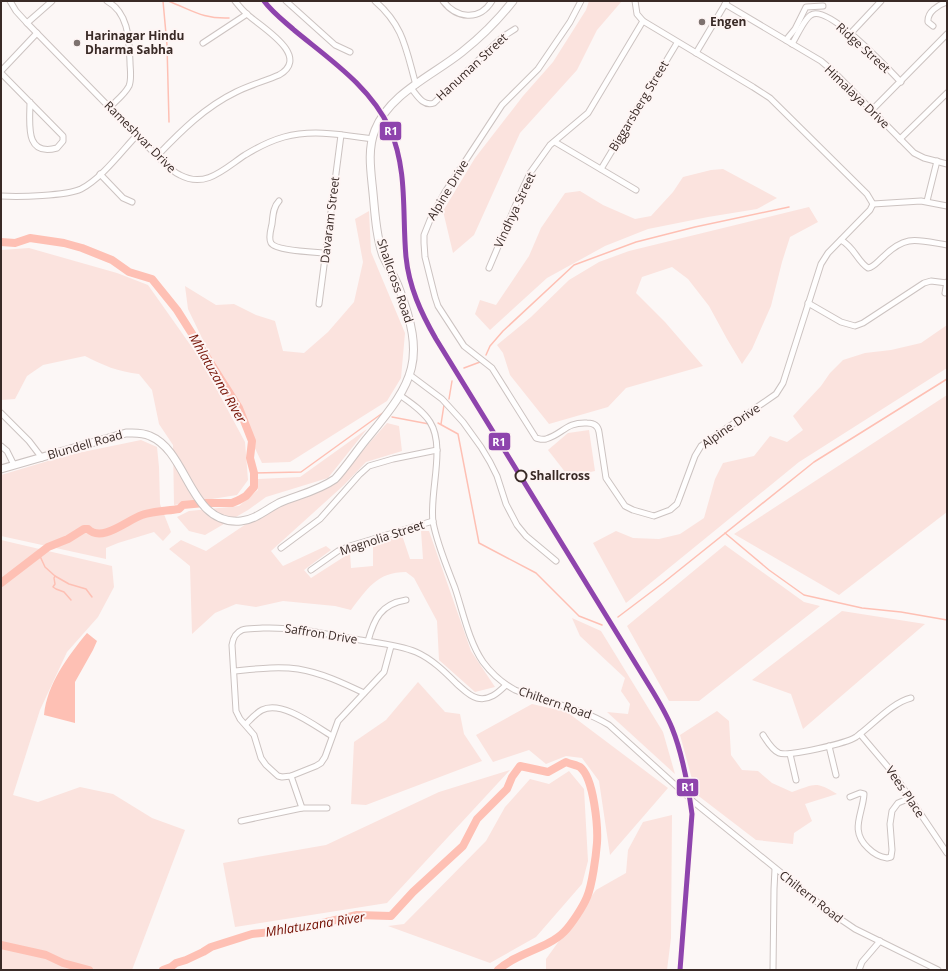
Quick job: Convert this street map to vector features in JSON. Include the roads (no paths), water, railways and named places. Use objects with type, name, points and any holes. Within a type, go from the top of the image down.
[{"type":"street","name":"Rameshvar Drive","points":[[10,1],[26,23],[110,107],[156,156],[174,172],[181,176],[189,179],[204,180],[216,175],[255,149],[271,141],[285,137],[306,133],[372,139]]},
{"type":"street","points":[[26,23],[52,1]]},
{"type":"street","points":[[107,1],[121,15],[127,28],[130,71],[130,80],[127,89],[110,107]]},
{"type":"street","points":[[156,156],[190,122],[216,103],[237,91],[279,75],[286,69],[290,58],[287,48],[274,35],[247,14],[235,1]]},
{"type":"street","points":[[286,1],[335,45],[350,52]]},
{"type":"street","points":[[376,1],[386,10],[398,27],[409,55],[414,86]]},
{"type":"street","points":[[443,1],[459,15],[469,16],[483,11],[492,1]]},
{"type":"street","name":"Shallcross Road","points":[[226,520],[240,521],[249,519],[288,499],[327,484],[343,470],[401,396],[410,375],[414,355],[411,329],[401,293],[383,255],[378,236],[370,164],[372,139],[386,111],[396,100],[480,38],[513,1]]},
{"type":"street","name":"Alpine Drive","points":[[581,1],[570,22],[538,69],[502,105],[445,192],[426,227],[424,235],[424,251],[434,297],[438,306],[464,346],[492,368],[536,438],[545,439],[577,423],[591,423],[597,426],[605,473],[610,485],[625,506],[654,516],[670,510],[677,504],[694,456],[701,446],[770,399],[780,389],[821,264],[828,254],[870,210],[873,204]]},
{"type":"street","points":[[635,1],[637,14],[643,21],[770,98],[867,194],[873,204],[928,201],[947,206]]},
{"type":"street","points":[[851,33],[881,1]]},
{"type":"street","points":[[696,53],[726,2]]},
{"type":"street","name":"Himalaya Drive","points":[[726,2],[827,66],[914,153],[919,156],[947,164]]},
{"type":"street","points":[[933,26],[928,22],[928,16],[935,8],[947,2]]},
{"type":"street","points":[[786,40],[796,29],[806,7],[823,6]]},
{"type":"street","name":"Ridge Street","points":[[792,44],[810,15],[820,13],[851,33],[901,82]]},
{"type":"street","points":[[203,43],[247,14]]},
{"type":"street","name":"Vindhya Street","points":[[489,268],[526,181],[546,150],[588,113],[643,21]]},
{"type":"street","name":"Hanuman Street","points":[[414,86],[424,103],[434,103],[496,43],[515,29]]},
{"type":"street","points":[[30,102],[31,134],[33,143],[36,147],[42,149],[57,148],[63,141],[62,136],[30,102],[1,72],[37,33]]},
{"type":"street","points":[[872,110],[947,34]]},
{"type":"street","name":"Biggarsberg Street","points":[[601,169],[678,43]]},
{"type":"street","points":[[900,139],[947,93]]},
{"type":"street","points":[[1,196],[48,195],[73,192],[86,186],[100,174],[137,135]]},
{"type":"street","name":"Davaram Street","points":[[318,304],[341,135]]},
{"type":"street","points":[[555,142],[636,190]]},
{"type":"street","points":[[928,201],[937,161]]},
{"type":"street","points":[[100,174],[123,198],[132,202]]},
{"type":"street","points":[[279,201],[276,204],[273,216],[270,238],[271,244],[283,249],[325,253]]},
{"type":"street","points":[[841,240],[851,247],[864,266],[868,268],[872,267],[898,244],[919,240],[947,245]]},
{"type":"street","points":[[808,303],[841,322],[855,326],[864,323],[924,283],[931,281],[947,282],[945,293]]},
{"type":"street","points":[[410,375],[442,399],[463,422],[490,462],[497,476],[506,504],[518,525],[526,536],[556,562]]},
{"type":"street","name":"Chiltern Road","points":[[401,396],[420,411],[431,423],[434,432],[437,450],[433,521],[477,652],[490,671],[506,685],[528,695],[583,712],[597,718],[617,730],[695,803],[841,921],[938,970]]},
{"type":"street","points":[[1,413],[29,441],[42,458]]},
{"type":"street","name":"Blundell Road","points":[[1,469],[126,433],[137,433],[151,436],[161,442],[169,450],[201,503],[208,511],[217,517],[226,520]]},
{"type":"street","points":[[1,446],[7,450],[14,465]]},
{"type":"street","points":[[281,548],[320,519],[359,475],[369,466],[393,459],[437,450]]},
{"type":"street","name":"Magnolia Street","points":[[311,570],[338,551],[350,546],[433,521]]},
{"type":"street","points":[[368,641],[374,622],[382,612],[393,603],[406,600]]},
{"type":"street","name":"Saffron Drive","points":[[291,776],[278,776],[266,766],[261,758],[254,734],[236,711],[233,640],[234,636],[241,630],[258,628],[292,628],[368,641],[416,652],[440,668],[467,693],[478,698],[488,698],[493,696],[506,685]]},
{"type":"street","points":[[302,808],[291,776],[321,763],[327,752],[338,721],[384,672],[391,646]]},
{"type":"street","points":[[234,671],[270,668],[297,669],[323,675],[364,693]]},
{"type":"street","points":[[763,735],[775,750],[781,754],[790,754],[829,746],[848,741],[860,734],[899,704],[911,698]]},
{"type":"street","points":[[246,724],[263,710],[282,708],[332,736]]},
{"type":"street","name":"Vees Place","points":[[860,734],[888,766],[947,853]]},
{"type":"street","points":[[829,746],[836,775]]},
{"type":"street","points":[[790,754],[796,780]]},
{"type":"street","points":[[850,797],[860,793],[864,794],[858,824],[860,836],[864,844],[878,856],[887,858],[891,857],[892,853],[890,832],[892,811],[898,803],[910,798]]},
{"type":"street","points":[[241,821],[302,808],[328,808]]},
{"type":"street","points":[[772,970],[775,869]]},
{"type":"street","points":[[859,970],[862,962],[880,941]]},
{"type":"waterway","points":[[163,1],[167,45],[169,122]]},
{"type":"waterway","points":[[168,1],[191,11],[211,17],[229,18]]},
{"type":"waterway","points":[[486,355],[490,346],[503,331],[574,265],[636,242],[695,227],[789,207]]},
{"type":"waterway","name":"Mhlatuzana River","points":[[1,242],[15,243],[30,238],[64,243],[82,248],[112,260],[129,272],[152,279],[177,310],[239,408],[252,441],[250,458],[254,473],[254,487],[246,496],[239,500],[232,503],[183,505],[179,509],[142,515],[107,532],[94,533],[88,529],[84,529],[68,539],[48,547],[1,583]]},
{"type":"waterway","points":[[464,368],[480,362]]},
{"type":"waterway","points":[[618,617],[663,583],[814,462],[947,379]]},
{"type":"waterway","points":[[449,399],[452,381]]},
{"type":"waterway","points":[[441,424],[444,405]]},
{"type":"waterway","points":[[254,473],[301,472],[384,412]]},
{"type":"waterway","points":[[392,417],[429,424]]},
{"type":"waterway","points":[[438,423],[458,434],[479,543],[536,573],[579,616],[602,625]]},
{"type":"waterway","points":[[725,533],[769,570],[804,595],[862,608],[901,612],[947,620]]},
{"type":"waterway","points":[[39,554],[45,567],[55,576],[55,584],[53,587],[64,592],[71,600]]},
{"type":"waterway","points":[[55,576],[69,584],[86,589],[92,597]]},
{"type":"waterway","name":"Mhlatuzana River","points":[[163,970],[211,947],[252,934],[292,930],[357,915],[391,916],[413,892],[463,846],[477,819],[507,789],[512,777],[520,766],[548,772],[566,762],[580,767],[589,781],[597,826],[595,863],[591,886],[587,897],[583,906],[573,920],[564,932],[557,938],[514,959],[498,970]]},
{"type":"waterway","name":"Mhlatuzana River","points":[[1,945],[46,955],[63,963],[89,970]]},
{"type":"railway","points":[[404,200],[404,232],[407,262],[414,292],[426,322],[650,687]]},
{"type":"place","name":"Engen","points":[[702,22]]},
{"type":"place","name":"Harinagar Hindu Dharma Sabha","points":[[77,43]]},
{"type":"place","name":"Shallcross","points":[[521,476]]}]
